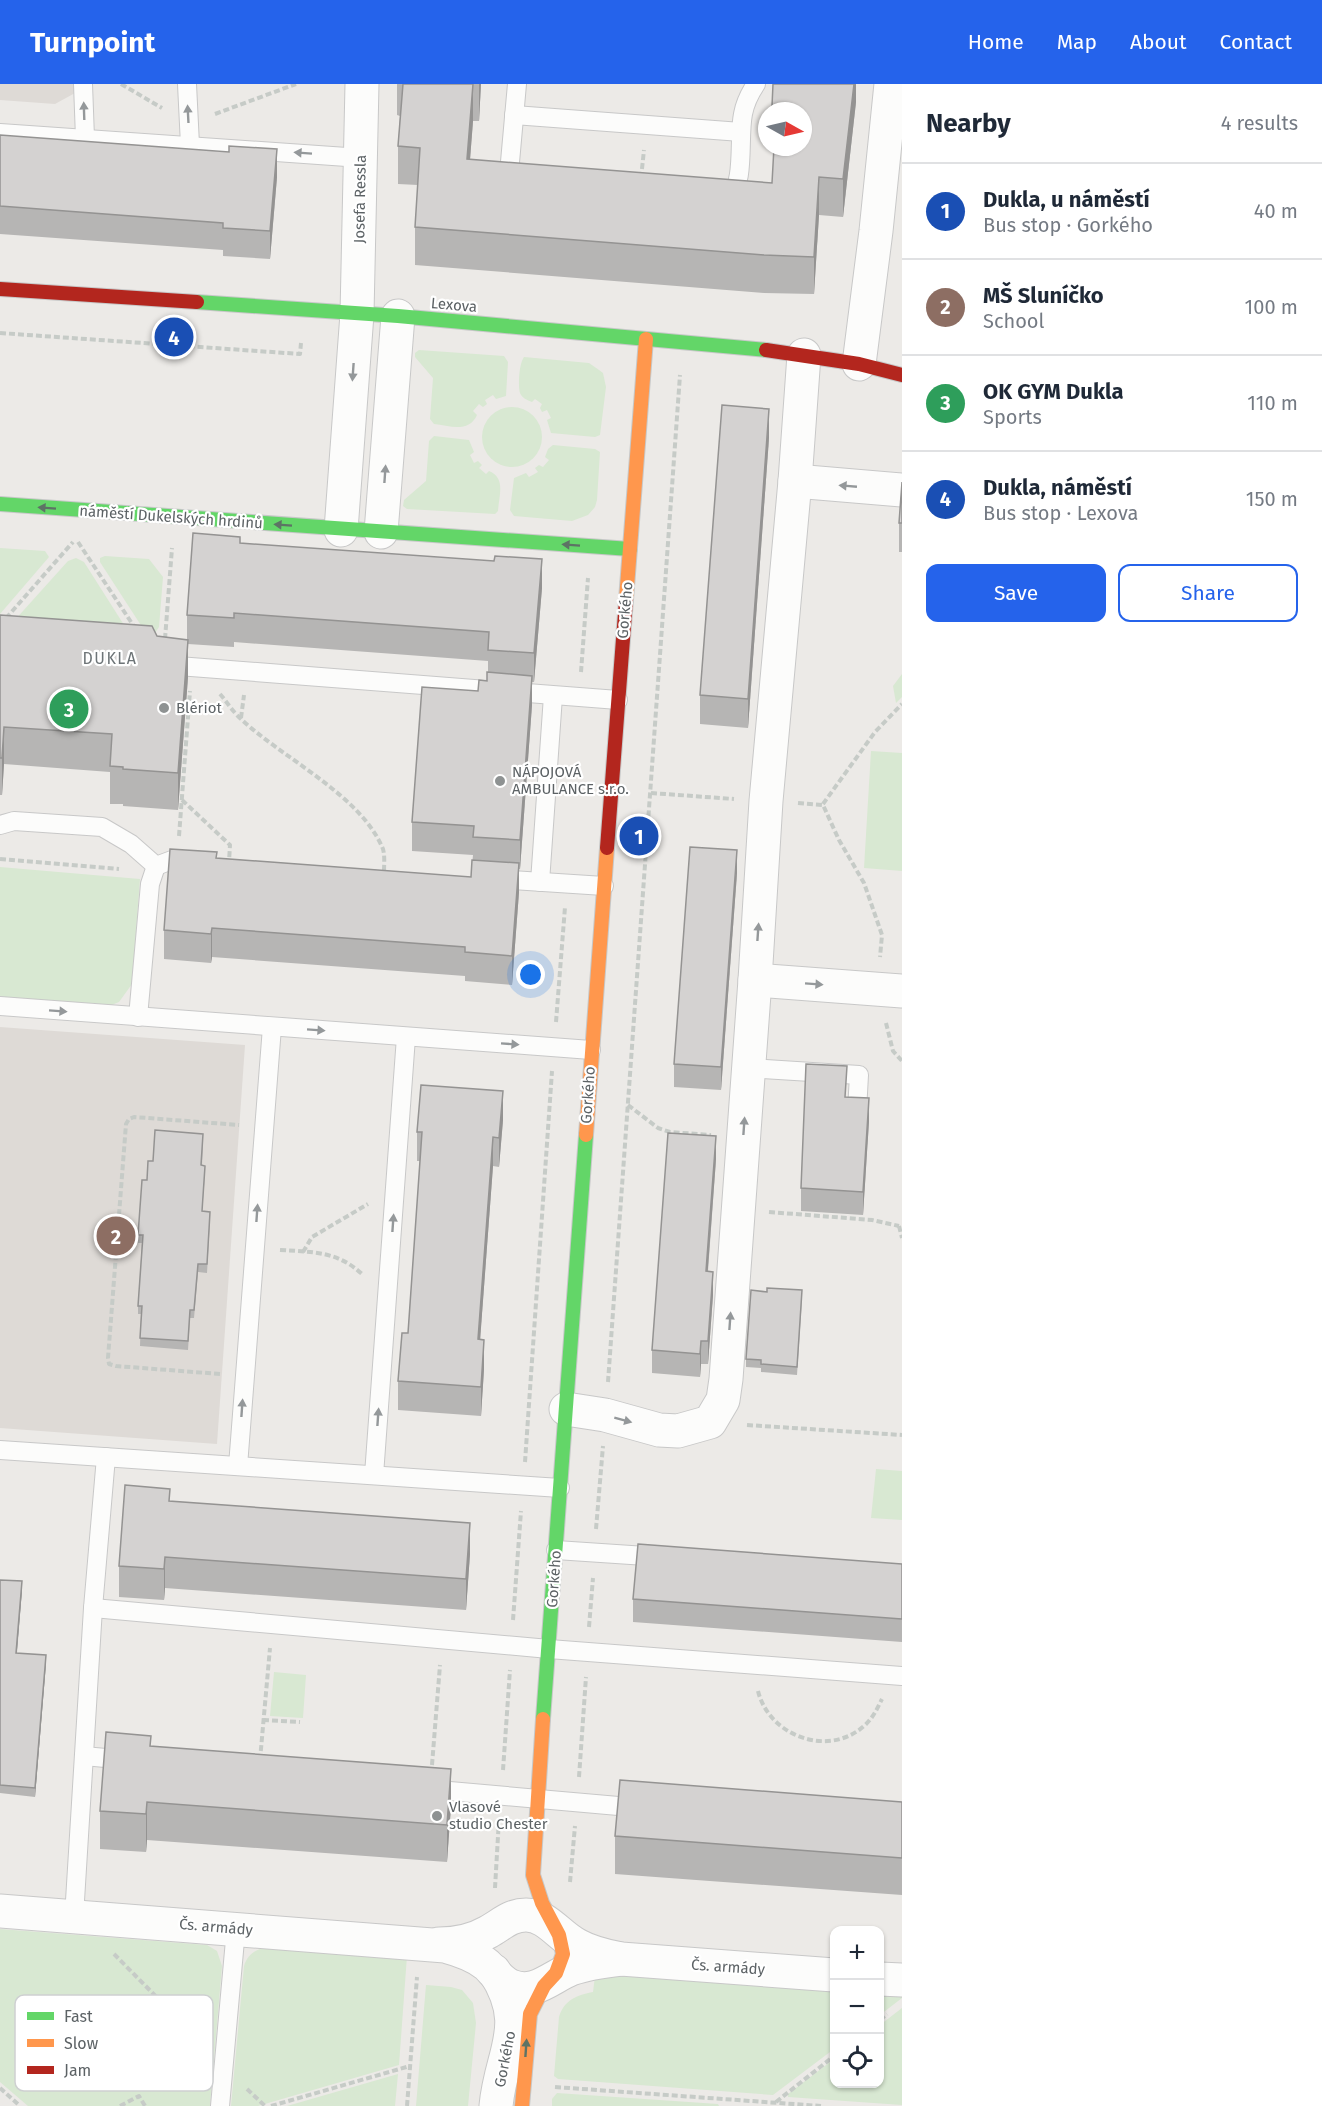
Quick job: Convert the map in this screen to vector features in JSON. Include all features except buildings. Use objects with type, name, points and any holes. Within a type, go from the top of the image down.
[{"type":"street","name":"Josefa Ressla","points":[[357,314],[362,84]]},
{"type":"street","points":[[859,364],[891,84]]},
{"type":"street","name":"Lexova","points":[[0,289],[398,316],[759,349],[859,364],[902,375]]},
{"type":"street","points":[[341,530],[357,314]]},
{"type":"street","points":[[381,532],[398,316]]},
{"type":"street","name":"Gorkého","points":[[522,2106],[530,2014],[540,1993],[556,1973],[563,1954],[559,1935],[535,1885],[534,1850],[591,1050],[646,339]]},
{"type":"street","points":[[566,1410],[678,1431],[696,1428],[710,1422],[723,1400],[755,980],[766,801],[804,355]]},
{"type":"street","points":[[795,481],[902,490]]},
{"type":"street","name":"náměstí Dukelských hrdinů","points":[[0,504],[630,549]]},
{"type":"street","points":[[755,980],[890,990]]},
{"type":"street","name":"Gorkého","points":[[496,2106],[508,2054],[513,2019],[508,1998],[492,1968],[488,1949],[490,1939],[517,1902],[525,1886],[534,1850]]},
{"type":"street","name":"Čs. armády","points":[[0,1911],[431,1944],[454,1943],[470,1939],[488,1932],[509,1918],[528,1914],[537,1916],[554,1927],[574,1944],[589,1951],[621,1959],[830,1975]]},
{"type":"street","name":"Čs. armády","points":[[431,1944],[465,1952],[478,1958],[512,1987],[521,1989],[532,1989],[579,1967],[621,1959]]},
{"type":"street","points":[[884,1979],[902,1980]]},
{"type":"lane","points":[[83,84],[85,138]]},
{"type":"lane","points":[[187,84],[190,145]]},
{"type":"lane","points":[[517,84],[511,173],[515,181],[523,186],[534,188]]},
{"type":"lane","points":[[710,202],[728,200],[734,195],[746,103],[756,84]]},
{"type":"lane","points":[[514,115],[741,132]]},
{"type":"lane","points":[[0,133],[361,158]]},
{"type":"lane","points":[[164,664],[618,700]]},
{"type":"lane","points":[[540,882],[553,696]]},
{"type":"lane","points":[[0,825],[14,821],[102,827],[130,844],[155,869]]},
{"type":"lane","points":[[138,1017],[150,884],[155,869],[163,862],[177,860],[229,862]]},
{"type":"lane","points":[[473,878],[604,886]]},
{"type":"lane","points":[[0,1006],[591,1050]]},
{"type":"lane","points":[[238,1466],[272,1027]]},
{"type":"lane","points":[[374,1475],[406,1037]]},
{"type":"lane","points":[[748,1068],[860,1075],[857,1111]]},
{"type":"lane","points":[[0,1450],[560,1488]]},
{"type":"lane","points":[[74,1917],[93,1608],[106,1457]]},
{"type":"lane","points":[[556,1550],[677,1558]]},
{"type":"lane","points":[[93,1608],[549,1649],[895,1675]]},
{"type":"lane","points":[[84,1756],[142,1761]]},
{"type":"lane","points":[[407,1787],[659,1809]]},
{"type":"lane","points":[[220,2106],[236,1929]]},
{"type":"path","points":[[121,84],[189,123],[296,84]]},
{"type":"path","points":[[641,185],[646,125]]},
{"type":"path","points":[[0,333],[300,354]]},
{"type":"path","points":[[642,916],[683,342]]},
{"type":"path","points":[[0,624],[76,538],[158,664],[164,664],[172,548]]},
{"type":"path","points":[[177,860],[192,666]]},
{"type":"path","points":[[823,805],[875,732],[902,704]]},
{"type":"path","points":[[241,719],[321,780],[356,811],[373,830],[384,851],[384,872]]},
{"type":"path","points":[[651,793],[823,805]]},
{"type":"path","points":[[182,799],[230,845],[229,862]]},
{"type":"path","points":[[823,805],[839,840],[864,883],[882,935],[890,990],[893,1051],[902,1061]]},
{"type":"path","points":[[0,859],[155,869]]},
{"type":"path","points":[[495,1887],[564,909]]},
{"type":"path","points":[[628,1104],[658,1128],[670,1132],[743,1137]]},
{"type":"path","points":[[245,1376],[109,1364],[119,1206],[126,1124],[129,1119],[134,1117],[264,1127]]},
{"type":"path","points":[[303,1252],[312,1237],[395,1189]]},
{"type":"path","points":[[738,1210],[901,1224],[902,1238]]},
{"type":"path","points":[[255,1248],[340,1257],[352,1264],[387,1297]]},
{"type":"path","points":[[710,1422],[902,1435]]},
{"type":"path","points":[[260,1762],[272,1624]]},
{"type":"path","points":[[430,1789],[443,1639]]},
{"type":"path","points":[[755,1665],[756,1682],[761,1700],[772,1719],[787,1732],[805,1740],[825,1742],[846,1737],[863,1727],[874,1714],[895,1675]]},
{"type":"path","points":[[263,1720],[300,1722]]},
{"type":"path","points":[[108,1948],[155,1995]]},
{"type":"path","points":[[407,2106],[417,1973]]},
{"type":"path","points":[[776,2103],[830,2059]]},
{"type":"path","points":[[270,2106],[410,2066]]},
{"type":"path","points":[[243,2084],[265,2106]]},
{"type":"path","points":[[547,2086],[821,2106]]},
{"type":"path","points":[[0,2088],[20,2106]]},
{"type":"path","points":[[120,2106],[139,2096],[145,2106]]},
{"type":"path","points":[[741,2106],[747,2101]]},
{"type":"shaded area","points":[[0,84],[74,84],[75,93],[55,104],[0,100]]},
{"type":"shaded area","points":[[0,1027],[245,1045],[217,1444],[0,1428]]},
{"type":"green space","points":[[419,350],[504,356],[508,362],[506,396],[496,399],[493,395],[485,400],[487,404],[483,407],[479,404],[473,411],[477,415],[474,421],[464,426],[434,424],[430,419],[433,378],[415,357],[415,353]]},
{"type":"green space","points":[[524,357],[589,363],[603,373],[606,387],[600,435],[595,437],[551,433],[547,420],[551,418],[547,410],[542,412],[540,408],[542,404],[535,399],[532,402],[527,400],[520,393],[519,374]]},
{"type":"green space","points":[[506,407],[518,407],[534,415],[540,425],[542,437],[540,449],[534,459],[518,467],[506,467],[490,459],[482,443],[482,431],[490,415]]},
{"type":"green space","points":[[434,436],[469,440],[474,452],[470,455],[474,463],[478,461],[482,465],[479,468],[486,474],[489,471],[494,474],[500,483],[498,511],[495,514],[407,509],[403,506],[404,500],[426,481],[429,441]]},
{"type":"green space","points":[[553,445],[595,449],[600,452],[595,507],[588,515],[572,521],[514,516],[510,510],[514,478],[526,473],[529,477],[538,472],[535,468],[539,465],[543,467],[549,460],[545,457],[548,449]]},
{"type":"green space","points":[[0,548],[45,551],[49,557],[0,614]]},
{"type":"green space","points":[[105,556],[149,559],[163,577],[159,627],[155,633],[150,634],[144,630],[100,562],[100,558]]},
{"type":"green space","points":[[76,558],[84,562],[124,625],[14,621],[68,561]]},
{"type":"green space","points":[[902,674],[902,697],[896,703],[893,686]]},
{"type":"green space","points":[[871,751],[902,753],[902,871],[864,868]]},
{"type":"green space","points":[[0,867],[140,879],[132,984],[119,1002],[109,1006],[0,999]]},
{"type":"green space","points":[[876,1469],[902,1471],[902,1520],[871,1518]]},
{"type":"green space","points":[[274,1672],[306,1675],[303,1718],[270,1716]]},
{"type":"green space","points":[[0,1929],[207,1945],[217,1951],[222,1966],[213,2071],[213,1995],[15,1995],[15,2091],[211,2091],[210,2106],[28,2106],[0,2082]]},
{"type":"green space","points":[[263,1948],[407,1956],[399,2065],[258,2106],[231,2106],[244,1966],[251,1954]]},
{"type":"green space","points":[[612,1974],[830,1989],[830,2052],[773,2095],[558,2079],[554,2076],[561,2011],[572,1999],[593,1992],[595,1976]]},
{"type":"green space","points":[[426,1985],[462,1990],[473,2003],[476,2023],[468,2106],[416,2106]]},
{"type":"green space","points":[[884,1992],[902,1994],[902,1998],[884,2012]]},
{"type":"green space","points":[[902,2008],[902,2105],[788,2097],[788,2094],[830,2062],[830,2088],[884,2088],[884,2022]]},
{"type":"green space","points":[[398,2074],[395,2106],[287,2106]]},
{"type":"green space","points":[[557,2093],[718,2104],[719,2106],[552,2106],[552,2099]]},
{"type":"traffic: fast","points":[[197,302],[398,316],[766,350]]},
{"type":"traffic: fast","points":[[0,504],[630,549]]},
{"type":"traffic: fast","points":[[543,1719],[586,1135]]},
{"type":"traffic: slow","points":[[626,600],[646,339]]},
{"type":"traffic: slow","points":[[586,1135],[607,848]]},
{"type":"traffic: slow","points":[[522,2106],[530,2014],[544,1986],[556,1973],[563,1954],[559,1935],[542,1903],[533,1875],[543,1719]]},
{"type":"traffic: jam","points":[[0,289],[197,302]]},
{"type":"traffic: jam","points":[[766,350],[859,364],[902,375]]},
{"type":"traffic: jam","points":[[607,848],[626,600]]},
{"type":"place","name":"Dukla, náměstí","points":[[174,337]]},
{"type":"place","name":"Blériot","points":[[164,708]]},
{"type":"place","name":"OK GYM Dukla","points":[[69,709]]},
{"type":"place","name":"NÁPOJOVÁ AMBULANCE s.r.o.","points":[[500,781]]},
{"type":"place","name":"Dukla, u náměstí","points":[[639,836]]},
{"type":"place","name":"MŠ Sluníčko","points":[[116,1236]]},
{"type":"place","name":"Vlasové studio Chester","points":[[437,1816]]},
{"type":"district","name":"DUKLA","points":[[110,658]]}]
